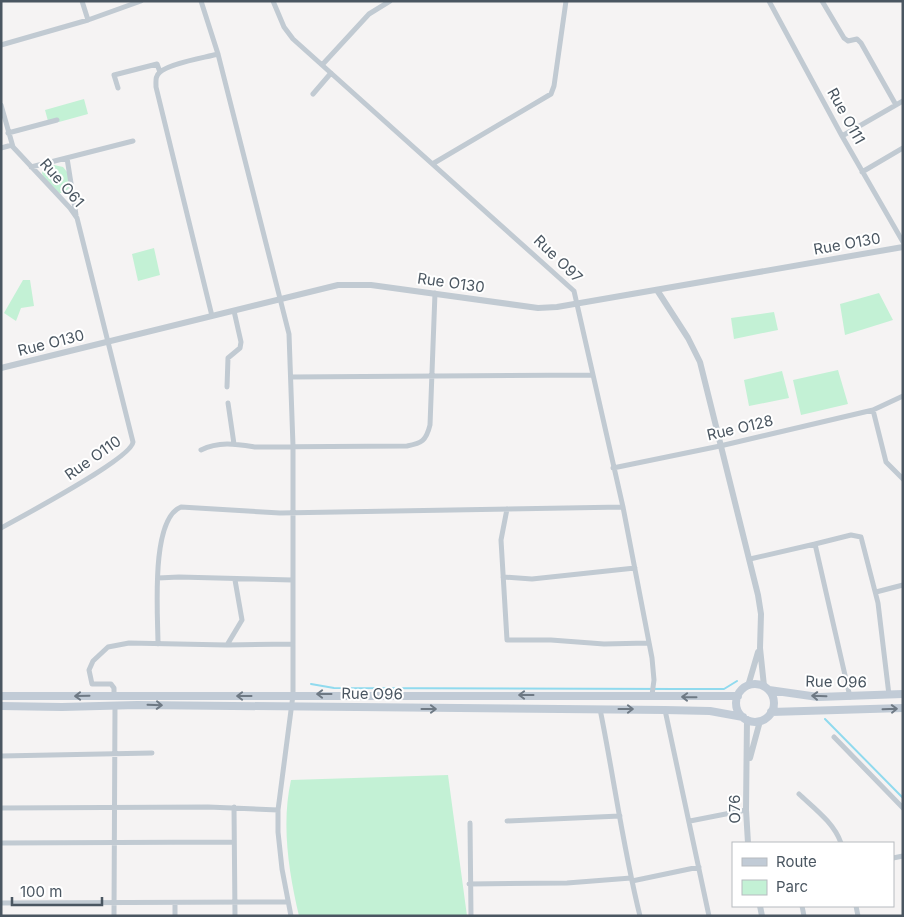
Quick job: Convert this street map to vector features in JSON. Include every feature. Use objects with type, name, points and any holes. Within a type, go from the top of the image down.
[{"type":"main road","points":[[748,686],[766,688],[773,698],[771,712],[760,721],[745,718],[736,705],[738,696],[748,686]]},
{"type":"main road","name":"Rue O96","points":[[766,688],[803,696],[850,697],[903,694]]},
{"type":"main road","name":"Rue O96","points":[[1,696],[738,696]]},
{"type":"main road","name":"Rue O96","points":[[1,706],[115,705],[665,710],[710,711],[745,718]]},
{"type":"main road","name":"Rue O96","points":[[771,712],[903,708]]},
{"type":"street","points":[[82,1],[88,20]]},
{"type":"street","points":[[1,45],[88,20],[141,1]]},
{"type":"street","points":[[201,1],[218,54],[288,334],[293,446],[293,695],[278,810],[280,852],[287,902],[291,916]]},
{"type":"street","name":"Rue O97","points":[[273,1],[284,27],[293,39],[571,287],[577,304],[623,506],[653,670],[652,695]]},
{"type":"street","points":[[322,65],[369,14],[390,1]]},
{"type":"street","points":[[434,163],[551,94],[554,86],[566,1]]},
{"type":"street","name":"Rue O111","points":[[769,1],[862,172],[903,242]]},
{"type":"street","points":[[822,1],[844,38],[848,41],[857,39],[861,43],[896,105]]},
{"type":"street","points":[[212,316],[156,87],[156,78],[160,72],[169,68],[218,54]]},
{"type":"street","points":[[118,88],[114,75],[157,64],[160,72]]},
{"type":"street","points":[[313,94],[331,73]]},
{"type":"street","points":[[842,136],[903,102]]},
{"type":"street","name":"Rue O61","points":[[1,105],[12,145],[77,218],[107,342]]},
{"type":"street","points":[[8,133],[56,120]]},
{"type":"street","points":[[31,167],[133,141]]},
{"type":"street","points":[[1,148],[12,145]]},
{"type":"street","points":[[862,172],[902,149]]},
{"type":"street","points":[[67,158],[77,218]]},
{"type":"street","name":"Rue O130","points":[[1,368],[338,285],[355,284],[434,293],[538,308],[577,304],[903,247]]},
{"type":"street","points":[[657,290],[694,348],[700,362],[750,559],[761,614],[760,648],[766,688]]},
{"type":"street","points":[[201,450],[216,444],[255,447],[407,446],[422,443],[426,440],[430,425],[434,293]]},
{"type":"street","points":[[228,387],[228,358],[240,348],[241,342],[234,311]]},
{"type":"street","name":"Rue O110","points":[[1,528],[75,486],[130,450],[132,446],[107,342]]},
{"type":"street","points":[[291,377],[593,375]]},
{"type":"street","name":"Rue O128","points":[[613,468],[720,446],[873,410],[903,396]]},
{"type":"street","points":[[228,403],[234,444]]},
{"type":"street","points":[[873,410],[886,462],[903,479]]},
{"type":"street","points":[[158,644],[157,565],[162,534],[177,508],[280,513],[623,506]]},
{"type":"street","points":[[507,509],[501,540],[507,640],[551,640],[604,644],[648,643]]},
{"type":"street","points":[[750,559],[851,535],[861,537],[876,592],[889,695]]},
{"type":"street","points":[[815,544],[850,697]]},
{"type":"street","points":[[503,576],[532,579],[635,568]]},
{"type":"street","points":[[158,578],[292,580]]},
{"type":"street","points":[[227,645],[242,620],[234,580]]},
{"type":"street","points":[[876,592],[903,585]]},
{"type":"street","points":[[114,696],[114,688],[111,684],[92,684],[90,681],[89,670],[93,661],[108,647],[125,644],[293,644]]},
{"type":"street","points":[[748,686],[760,648]]},
{"type":"street","points":[[114,916],[115,705]]},
{"type":"street","points":[[600,709],[640,916]]},
{"type":"street","points":[[665,710],[709,916]]},
{"type":"street","points":[[745,718],[747,774]]},
{"type":"street","points":[[747,774],[760,721]]},
{"type":"street","points":[[834,737],[903,808]]},
{"type":"street","points":[[1,756],[152,753]]},
{"type":"street","name":"O76","points":[[747,774],[748,842]]},
{"type":"street","points":[[799,794],[824,817],[840,842]]},
{"type":"street","points":[[1,808],[234,807],[278,810]]},
{"type":"street","points":[[234,807],[235,916]]},
{"type":"street","points":[[690,821],[746,810]]},
{"type":"street","points":[[507,821],[620,816]]},
{"type":"street","points":[[470,823],[469,884],[471,916]]},
{"type":"street","points":[[1,843],[234,842]]},
{"type":"street","points":[[469,884],[632,880],[699,867]]},
{"type":"street","points":[[1,903],[175,904],[287,902]]},
{"type":"street","points":[[175,904],[175,916]]},
{"type":"green space","points":[[84,99],[88,114],[59,122],[57,118],[48,121],[45,110]]},
{"type":"green space","points":[[54,165],[63,167],[68,173],[70,187],[64,193],[59,193],[44,179],[42,173],[44,167]]},
{"type":"green space","points":[[154,248],[160,275],[138,281],[132,254]]},
{"type":"green space","points":[[23,280],[30,280],[34,306],[21,308],[16,321],[4,313]]},
{"type":"green space","points":[[879,293],[893,320],[845,335],[840,304]]},
{"type":"green space","points":[[774,312],[778,330],[734,339],[731,318]]},
{"type":"green space","points":[[838,370],[848,404],[801,415],[793,380]]},
{"type":"green space","points":[[782,371],[789,398],[749,406],[744,380]]},
{"type":"green space","points":[[448,775],[467,916],[299,916],[289,866],[286,831],[291,780]]},
{"type":"waterway","points":[[311,684],[334,688],[724,689],[737,681]]},
{"type":"waterway","points":[[825,719],[903,798]]}]
